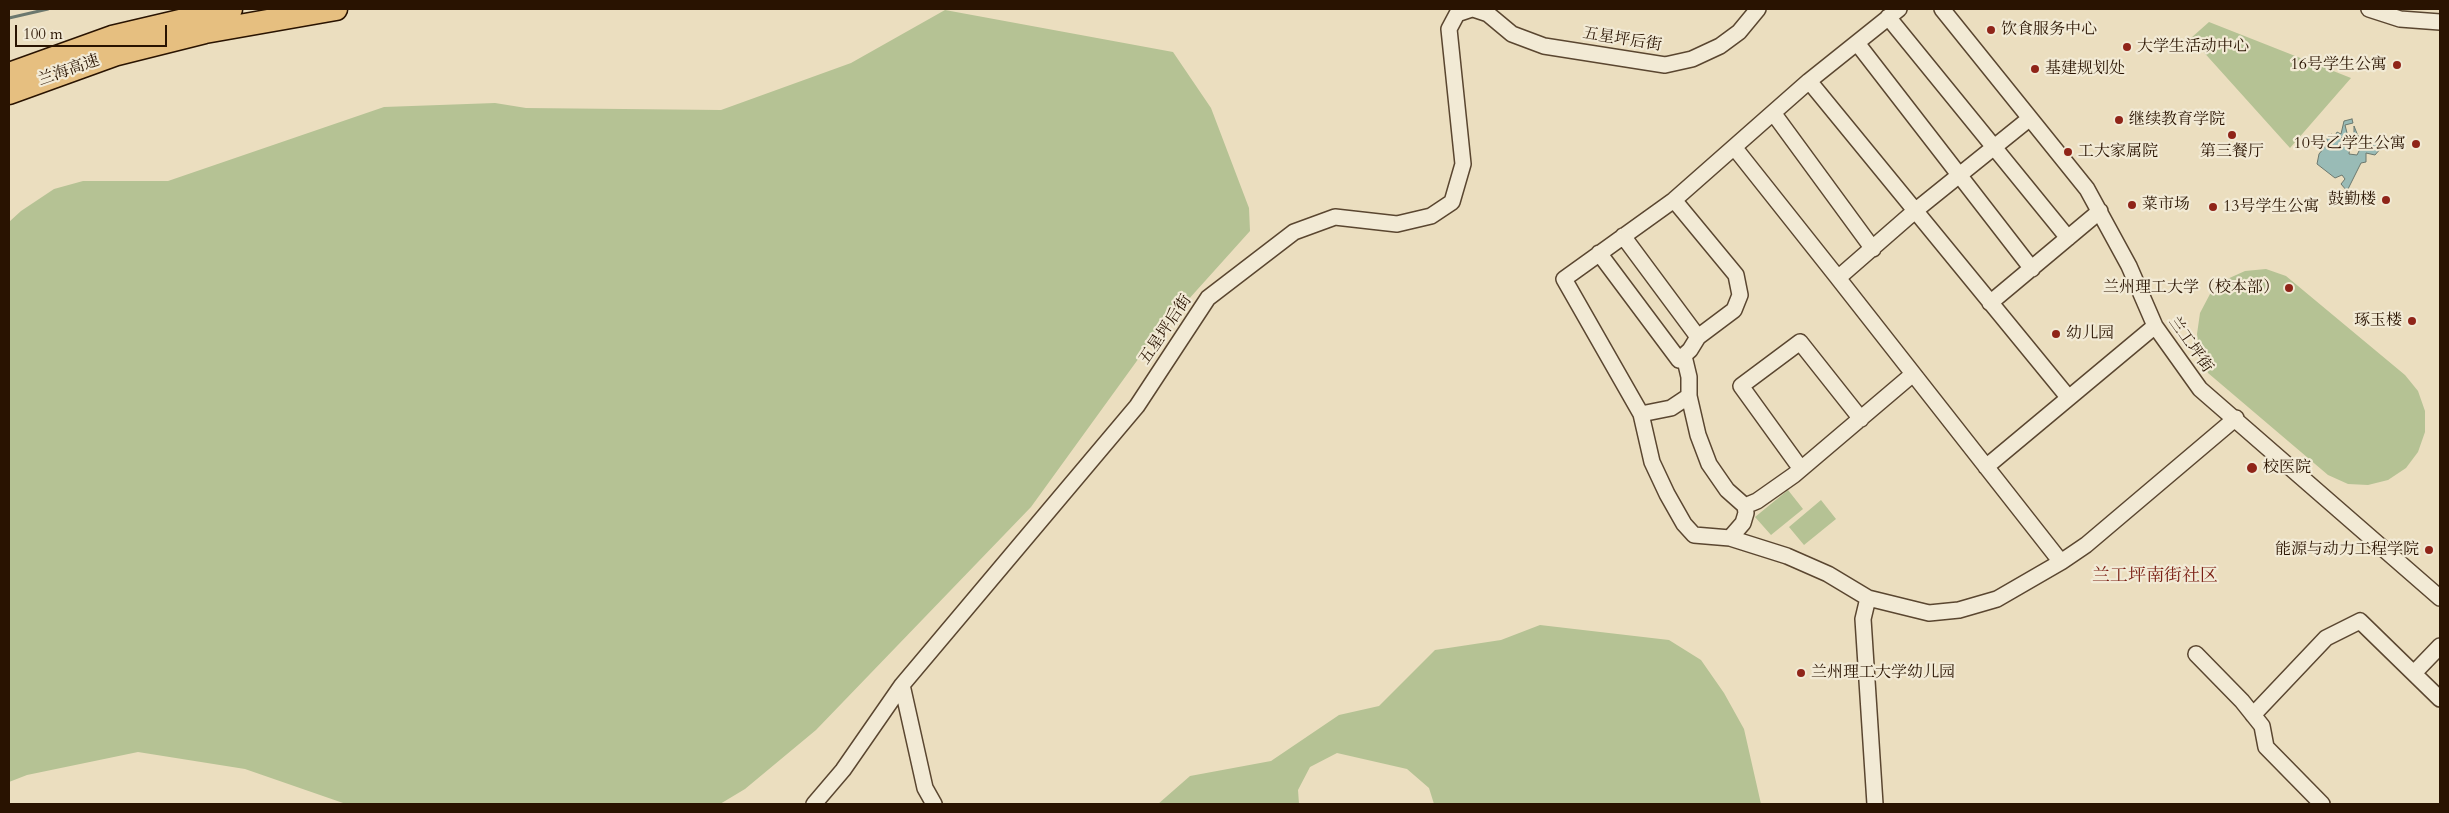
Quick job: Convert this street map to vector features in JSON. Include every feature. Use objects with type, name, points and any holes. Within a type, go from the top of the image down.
[{"type":"highway","name":"兰海高速","points":[[9,74],[112,37],[231,9]]},
{"type":"highway","name":"兰海高速","points":[[9,93],[117,54],[205,32],[336,9]]},
{"type":"street","name":"五星坪后街","points":[[814,804],[843,770],[902,685],[1136,406],[1208,298],[1294,232],[1335,217],[1397,224],[1431,216],[1452,202],[1463,164],[1449,28],[1457,14],[1472,9],[1488,14],[1512,34],[1544,46],[1665,65],[1692,59],[1720,46],[1739,32],[1758,9]]},
{"type":"street","name":"兰工坪街","points":[[1942,9],[2029,119],[2088,189],[2129,266],[2155,326],[2200,389],[2236,418],[2440,598]]},
{"type":"street","points":[[2369,9],[2400,19],[2440,22]]},
{"type":"street","points":[[2068,238],[1995,148],[1894,13],[1809,81],[1774,114],[1674,200],[1564,279],[1642,414],[1652,462],[1684,524],[1694,535],[1730,538],[1787,556],[1828,574],[1868,598],[1930,612],[1959,610],[1997,599],[2061,562],[2086,545],[2236,418]]},
{"type":"street","points":[[1857,43],[2032,270]]},
{"type":"street","points":[[1809,81],[2068,397]]},
{"type":"street","points":[[1774,114],[1873,249]]},
{"type":"street","points":[[1838,278],[1916,210],[1960,177],[2029,119]]},
{"type":"street","points":[[1734,147],[2061,562]]},
{"type":"street","points":[[1599,253],[1679,360],[1690,350],[1698,336],[1734,310],[1740,296],[1736,275],[1674,200]]},
{"type":"street","points":[[1990,303],[2032,270],[2100,211]]},
{"type":"street","points":[[1623,236],[1698,336]]},
{"type":"street","points":[[1986,467],[2155,326]]},
{"type":"street","points":[[1801,469],[1741,386],[1800,342],[1861,419]]},
{"type":"street","points":[[1684,356],[1690,376],[1689,396],[1698,434],[1709,464],[1728,490],[1745,506],[1746,513],[1743,523],[1730,538]]},
{"type":"street","points":[[1745,506],[1757,501],[1801,469],[1913,374]]},
{"type":"street","points":[[1642,414],[1670,408],[1689,396]]},
{"type":"street","points":[[1868,598],[1862,619],[1875,804]]},
{"type":"street","points":[[2253,715],[2326,638],[2360,621],[2440,699]]},
{"type":"street","points":[[2414,673],[2440,646]]},
{"type":"street","points":[[2196,654],[2242,701],[2262,726],[2266,747],[2322,804]]},
{"type":"street","points":[[902,685],[925,788],[934,804]]},
{"type":"green space","points":[[945,10],[1173,52],[1211,108],[1249,208],[1250,231],[1152,340],[1031,507],[816,730],[745,789],[720,804],[346,804],[245,769],[138,752],[27,775],[9,782],[9,222],[21,211],[54,189],[83,181],[168,181],[384,107],[495,103],[526,108],[721,110],[851,63]]},
{"type":"green space","points":[[2209,22],[2351,78],[2290,148],[2191,38]]},
{"type":"green space","points":[[2266,269],[2286,276],[2405,375],[2418,391],[2425,411],[2425,432],[2418,452],[2406,468],[2388,480],[2368,485],[2348,484],[2328,475],[2208,373],[2200,355],[2197,334],[2200,313],[2210,294],[2225,280],[2245,271]]},
{"type":"green space","points":[[1788,490],[1803,509],[1771,535],[1755,517]]},
{"type":"green space","points":[[1821,500],[1836,519],[1804,545],[1789,527]]},
{"type":"green space","points":[[1540,625],[1669,640],[1701,660],[1724,693],[1744,729],[1761,804],[1434,804],[1429,788],[1407,769],[1337,753],[1310,767],[1298,790],[1299,804],[1158,804],[1190,776],[1271,761],[1339,715],[1379,706],[1435,650],[1501,640]]},
{"type":"water","points":[[2352,119],[2353,123],[2345,125],[2347,133],[2342,137],[2344,142],[2347,142],[2350,146],[2349,154],[2357,155],[2361,147],[2358,142],[2354,143],[2349,138],[2354,132],[2354,126],[2358,136],[2365,139],[2367,147],[2379,143],[2381,148],[2375,155],[2366,153],[2366,162],[2361,163],[2347,191],[2341,184],[2345,179],[2342,175],[2335,178],[2317,164],[2319,154],[2327,144],[2327,138],[2331,134],[2335,136],[2337,132],[2341,134],[2344,121]]},
{"type":"waterway","points":[[9,18],[48,9]]},
{"type":"place","name":"饮食服务中心","points":[[1991,30]]},
{"type":"place","name":"大学生活动中心","points":[[2127,47]]},
{"type":"place","name":"16号学生公寓","points":[[2397,65]]},
{"type":"place","name":"基建规划处","points":[[2035,69]]},
{"type":"place","name":"继续教育学院","points":[[2119,120]]},
{"type":"place","name":"第三餐厅","points":[[2232,135]]},
{"type":"place","name":"10号乙学生公寓","points":[[2416,144]]},
{"type":"place","name":"工大家属院","points":[[2068,152]]},
{"type":"place","name":"鼓勤楼","points":[[2386,200]]},
{"type":"place","name":"菜市场","points":[[2132,205]]},
{"type":"place","name":"13号学生公寓","points":[[2213,207]]},
{"type":"place","name":"兰州理工大学（校本部）","points":[[2289,288]]},
{"type":"place","name":"琢玉楼","points":[[2412,321]]},
{"type":"place","name":"幼儿园","points":[[2056,334]]},
{"type":"place","name":"校医院","points":[[2252,468]]},
{"type":"place","name":"能源与动力工程学院","points":[[2429,550]]},
{"type":"place","name":"兰州理工大学幼儿园","points":[[1801,673]]},
{"type":"district","name":"兰工坪南街社区","points":[[2155,577]]}]
